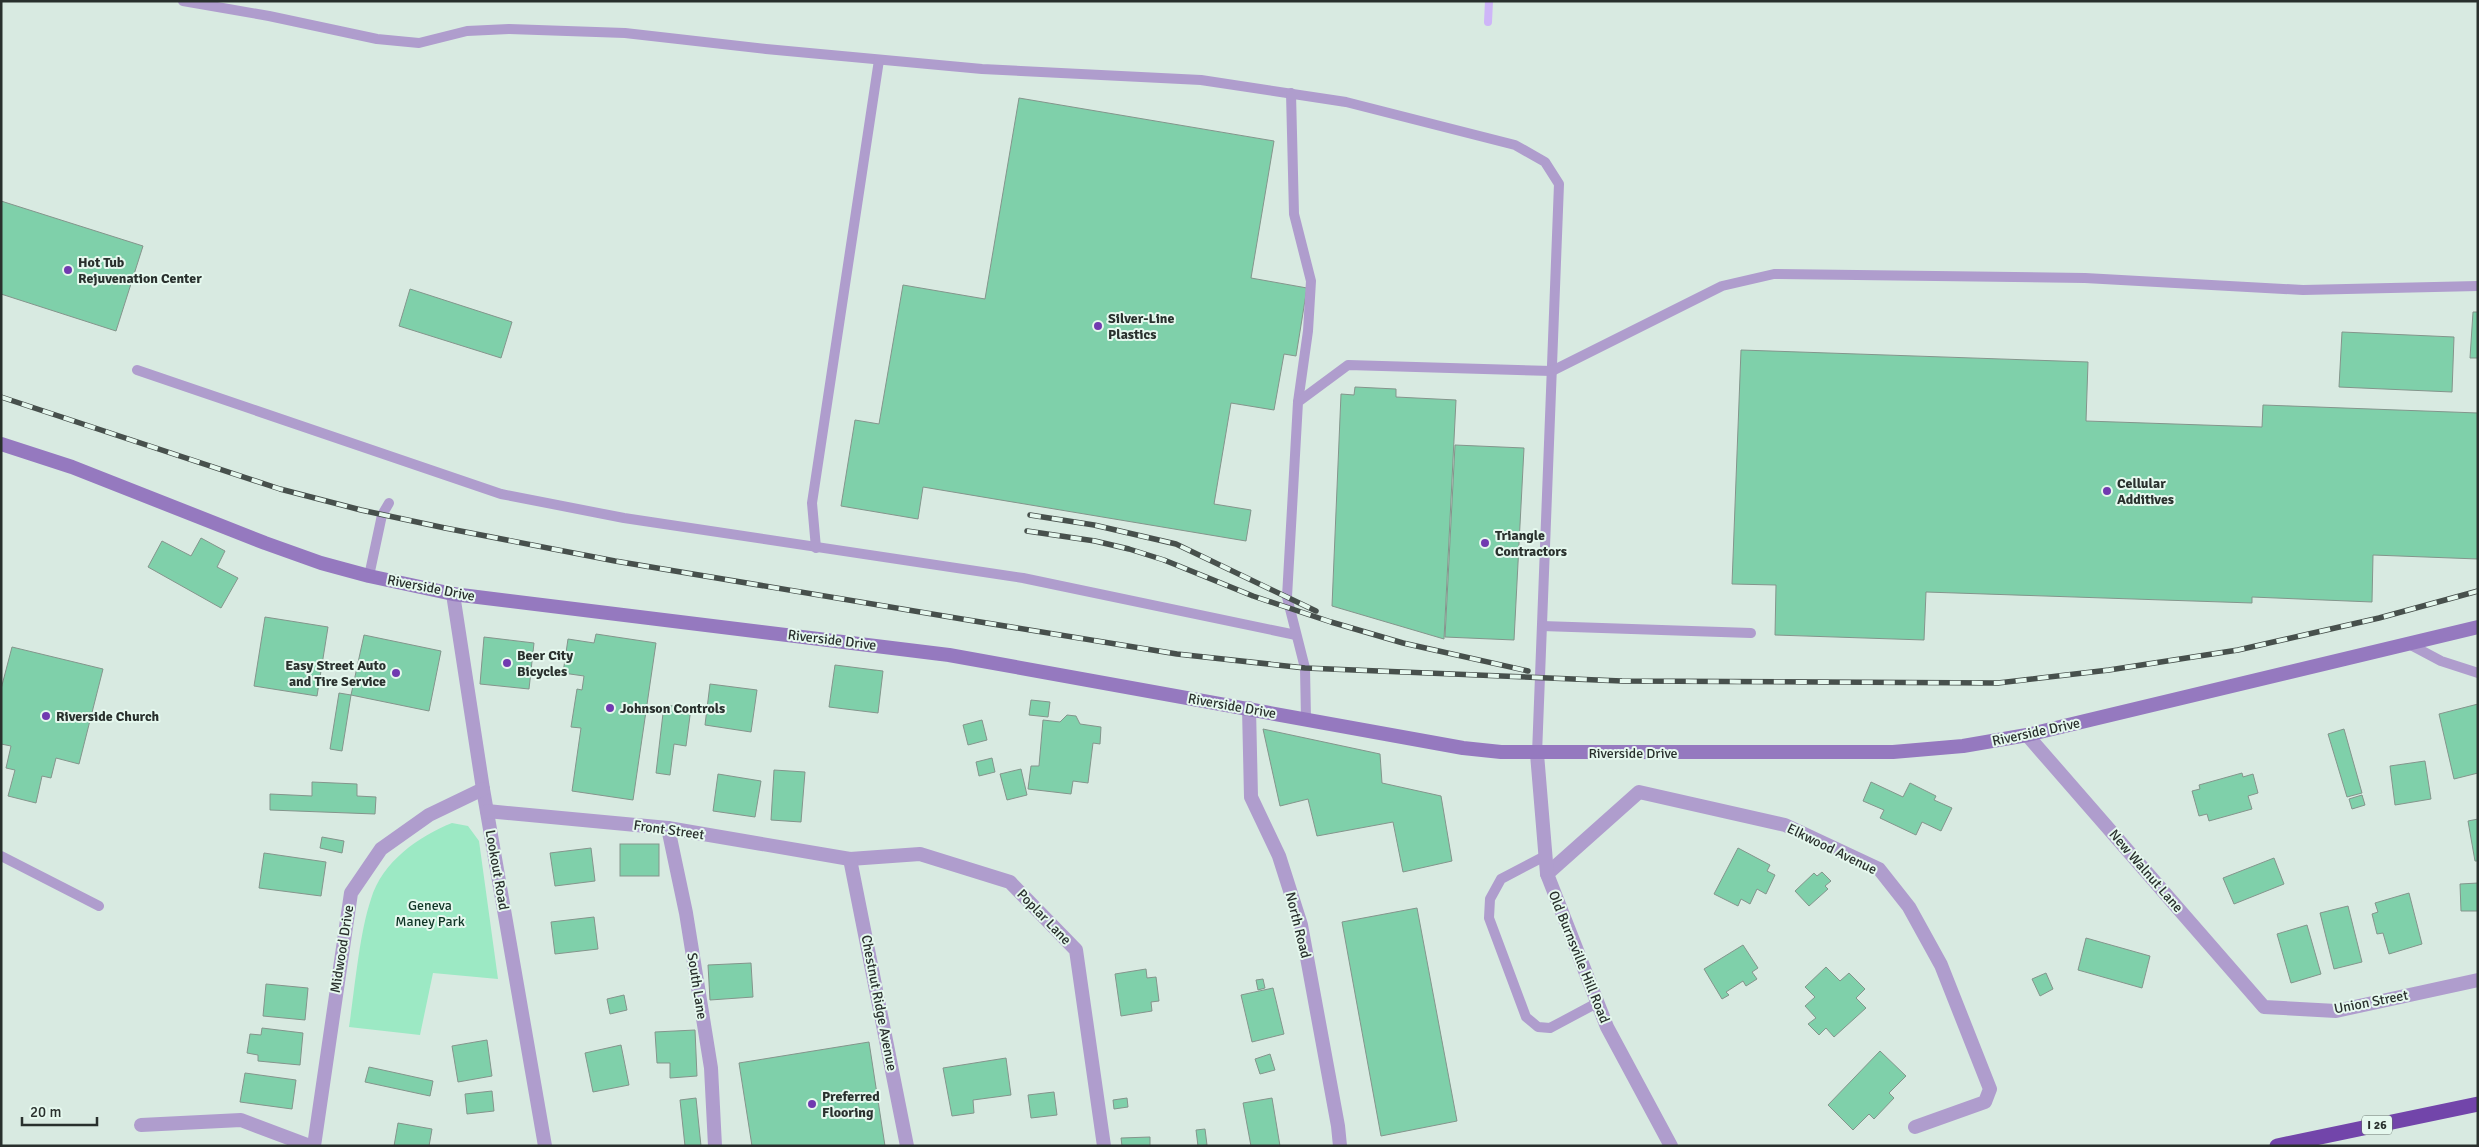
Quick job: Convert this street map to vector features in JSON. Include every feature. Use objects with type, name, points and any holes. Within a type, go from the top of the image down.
[{"type":"highway","name":"I 26","points":[[2277,1146],[2478,1104]]},
{"type":"main road","name":"Riverside Drive","points":[[1,444],[72,468],[273,546],[369,576],[453,594],[949,655],[1462,748],[1537,754],[1893,752],[1963,746],[2027,735],[2478,627]]},
{"type":"street","name":"Lookout Road","points":[[453,594],[483,789],[545,1146]]},
{"type":"street","name":"North Road","points":[[1249,708],[1251,797],[1279,856],[1301,925],[1338,1126],[1340,1146]]},
{"type":"street","name":"New Walnut Lane","points":[[2027,735],[2264,1007]]},
{"type":"street","name":"Old Burnsville Hill Road","points":[[1537,754],[1547,874],[1607,1027],[1671,1146]]},
{"type":"street","name":"Midwood Drive","points":[[312,1146],[351,893],[381,849],[429,815],[483,789]]},
{"type":"street","name":"Elkwood Avenue","points":[[1547,874],[1639,792],[1785,825],[1879,869],[1909,907],[1941,965],[1990,1089],[1985,1102],[1915,1127]]},
{"type":"street","name":"Front Street","points":[[487,811],[668,828],[850,860]]},
{"type":"street","name":"South Lane","points":[[668,828],[686,913],[710,1068],[715,1146]]},
{"type":"street","name":"Poplar Lane","points":[[850,860],[920,854],[1010,882],[1076,950],[1104,1146]]},
{"type":"street","name":"Chestnut Ridge Avenue","points":[[850,860],[907,1146]]},
{"type":"street","name":"Union Street","points":[[2264,1007],[2336,1011],[2478,980]]},
{"type":"street","points":[[141,1125],[242,1120],[312,1146]]},
{"type":"lane","points":[[183,1],[269,16],[377,40],[419,43],[467,30],[510,29],[625,33],[982,69],[1201,80],[1346,102],[1516,145],[1545,162],[1559,184],[1537,754]]},
{"type":"lane","points":[[816,548],[812,503],[879,60]]},
{"type":"lane","points":[[1290,93],[1294,214],[1311,281],[1308,331],[1298,402],[1287,597],[1305,668],[1306,720]]},
{"type":"lane","points":[[1298,402],[1348,365],[1552,371],[1722,286],[1774,274],[2085,278],[2303,290],[2478,286]]},
{"type":"lane","points":[[137,370],[501,494],[624,518],[1023,578],[1296,635]]},
{"type":"lane","points":[[369,576],[382,514],[389,503]]},
{"type":"lane","points":[[1542,626],[1751,633]]},
{"type":"lane","points":[[2409,644],[2441,661],[2478,673]]},
{"type":"lane","points":[[1,856],[99,906]]},
{"type":"lane","points":[[1545,856],[1501,879],[1490,899],[1490,918],[1526,1017],[1538,1027],[1550,1028],[1597,1003]]},
{"type":"green space","name":"Geneva Maney Park","points":[[452,823],[468,826],[479,841],[498,979],[433,973],[420,1035],[349,1027],[363,929],[376,886],[384,873],[403,852],[427,835]]},
{"type":"building","name":"Silver-Line Plastics","points":[[1019,98],[1274,141],[1251,278],[1307,288],[1296,356],[1284,354],[1274,410],[1231,403],[1214,504],[1251,510],[1246,541],[923,487],[918,519],[841,506],[855,420],[879,424],[903,285],[985,299]]},
{"type":"building","name":"Hot Tub Rejuvenation Center","points":[[1,201],[143,246],[116,331],[1,294]]},
{"type":"building","points":[[410,289],[512,322],[501,358],[399,326]]},
{"type":"building","points":[[2473,312],[2478,312],[2478,358],[2470,358]]},
{"type":"building","points":[[2342,332],[2454,337],[2452,392],[2339,387]]},
{"type":"building","name":"Cellular Additives","points":[[1741,350],[2088,362],[2086,421],[2262,427],[2263,405],[2478,413],[2478,559],[2373,555],[2372,602],[2252,597],[2252,603],[1926,592],[1924,640],[1775,635],[1776,585],[1732,584]]},
{"type":"building","points":[[1355,387],[1396,389],[1396,397],[1456,400],[1444,639],[1332,606],[1341,394],[1354,395]]},
{"type":"building","name":"Triangle Contractors","points":[[1455,445],[1524,448],[1514,640],[1445,637]]},
{"type":"building","points":[[201,538],[225,551],[217,567],[238,578],[221,608],[148,567],[162,541],[191,556]]},
{"type":"building","points":[[265,617],[328,627],[317,696],[254,686]]},
{"type":"building","name":"Johnson Controls","points":[[596,634],[656,643],[633,800],[572,791],[581,728],[571,727],[577,689],[582,690],[584,676],[563,673],[568,639],[594,643]]},
{"type":"building","name":"Easy Street Auto and Tire Service","points":[[364,635],[441,651],[429,711],[351,695]]},
{"type":"building","name":"Beer City Bicycles","points":[[484,637],[534,643],[529,689],[480,684]]},
{"type":"building","name":"Riverside Church","points":[[12,647],[103,669],[79,764],[56,758],[51,778],[42,776],[36,803],[8,796],[15,770],[6,768],[11,746],[1,744],[1,689]]},
{"type":"building","points":[[835,665],[883,671],[878,713],[829,707]]},
{"type":"building","points":[[710,684],[757,690],[751,732],[705,725]]},
{"type":"building","points":[[339,693],[351,695],[342,751],[330,749]]},
{"type":"building","points":[[1031,700],[1050,702],[1048,717],[1029,715]]},
{"type":"building","points":[[2478,704],[2478,773],[2454,779],[2439,714]]},
{"type":"building","points":[[664,705],[691,708],[686,746],[674,744],[670,775],[656,773]]},
{"type":"building","points":[[1067,715],[1076,716],[1080,724],[1101,727],[1100,744],[1093,743],[1088,783],[1073,781],[1071,794],[1028,789],[1031,766],[1039,766],[1043,720],[1060,722]]},
{"type":"building","points":[[982,720],[987,740],[968,745],[963,725]]},
{"type":"building","points":[[1263,729],[1380,754],[1382,783],[1441,796],[1452,861],[1403,872],[1393,822],[1317,836],[1308,799],[1280,806]]},
{"type":"building","points":[[2344,729],[2362,793],[2347,797],[2328,734]]},
{"type":"building","points":[[992,758],[995,772],[979,776],[976,762]]},
{"type":"building","points":[[2425,761],[2431,799],[2395,805],[2390,766]]},
{"type":"building","points":[[1021,769],[1027,795],[1007,800],[1000,774]]},
{"type":"building","points":[[774,770],[805,772],[801,822],[771,820]]},
{"type":"building","points":[[2242,773],[2243,777],[2253,774],[2258,793],[2248,796],[2252,809],[2209,821],[2207,814],[2199,816],[2192,791],[2200,789],[2199,785]]},
{"type":"building","points":[[718,774],[761,781],[755,817],[713,811]]},
{"type":"building","points":[[312,782],[357,784],[357,796],[376,797],[375,814],[270,810],[270,794],[312,796]]},
{"type":"building","points":[[1871,782],[1903,797],[1910,783],[1936,796],[1934,800],[1952,808],[1941,831],[1922,822],[1916,835],[1880,818],[1884,810],[1863,801]]},
{"type":"building","points":[[2362,795],[2365,805],[2352,809],[2349,799]]},
{"type":"building","points":[[2478,819],[2478,861],[2475,861],[2468,821]]},
{"type":"building","points":[[322,837],[344,841],[342,853],[320,848]]},
{"type":"building","points":[[620,844],[659,844],[659,876],[620,876]]},
{"type":"building","points":[[591,848],[595,881],[555,886],[550,853]]},
{"type":"building","points":[[1738,848],[1770,865],[1767,871],[1775,875],[1766,894],[1757,889],[1750,904],[1741,899],[1738,906],[1714,894]]},
{"type":"building","points":[[264,853],[326,862],[321,896],[259,888]]},
{"type":"building","points":[[2274,858],[2284,884],[2234,904],[2223,878]]},
{"type":"building","points":[[1822,872],[1831,881],[1825,886],[1828,889],[1809,906],[1795,891],[1814,873],[1817,876]]},
{"type":"building","points":[[2478,883],[2478,911],[2461,911],[2460,884]]},
{"type":"building","points":[[2409,893],[2422,944],[2389,954],[2383,933],[2377,934],[2372,914],[2378,912],[2375,903]]},
{"type":"building","points":[[2348,906],[2362,962],[2334,969],[2320,913]]},
{"type":"building","points":[[1417,908],[1457,1121],[1381,1136],[1342,922]]},
{"type":"building","points":[[594,917],[598,949],[555,954],[551,922]]},
{"type":"building","points":[[2307,925],[2321,974],[2291,983],[2277,934]]},
{"type":"building","points":[[2086,938],[2150,956],[2142,988],[2078,970]]},
{"type":"building","points":[[1743,945],[1758,968],[1752,972],[1757,979],[1746,986],[1743,981],[1726,992],[1729,995],[1722,999],[1704,969]]},
{"type":"building","points":[[751,963],[753,997],[710,1000],[708,965]]},
{"type":"building","points":[[1826,967],[1840,981],[1849,973],[1865,989],[1856,998],[1866,1008],[1834,1037],[1826,1028],[1819,1035],[1808,1024],[1816,1018],[1805,1006],[1815,997],[1805,987]]},
{"type":"building","points":[[1146,969],[1147,978],[1156,977],[1159,1001],[1151,1002],[1152,1011],[1121,1016],[1115,974]]},
{"type":"building","points":[[2046,973],[2053,989],[2040,996],[2032,979]]},
{"type":"building","points":[[1263,979],[1265,988],[1258,990],[1256,980]]},
{"type":"building","points":[[266,984],[308,988],[305,1020],[263,1016]]},
{"type":"building","points":[[1273,988],[1284,1034],[1252,1042],[1241,995]]},
{"type":"building","points":[[624,995],[627,1010],[610,1014],[607,999]]},
{"type":"building","points":[[262,1028],[303,1033],[300,1065],[258,1061],[258,1055],[247,1053],[250,1034],[261,1035]]},
{"type":"building","points":[[695,1030],[697,1076],[670,1078],[670,1063],[657,1063],[655,1032]]},
{"type":"building","points":[[487,1040],[492,1076],[458,1082],[452,1046]]},
{"type":"building","name":"Preferred Flooring","points":[[869,1042],[885,1146],[752,1146],[739,1063]]},
{"type":"building","points":[[621,1045],[629,1085],[593,1092],[585,1053]]},
{"type":"building","points":[[1880,1051],[1906,1076],[1889,1093],[1894,1098],[1874,1119],[1869,1114],[1853,1130],[1828,1105]]},
{"type":"building","points":[[1270,1054],[1275,1070],[1260,1074],[1255,1059]]},
{"type":"building","points":[[1006,1058],[1011,1095],[973,1100],[974,1113],[952,1116],[943,1068]]},
{"type":"building","points":[[369,1067],[433,1081],[430,1096],[365,1082]]},
{"type":"building","points":[[245,1073],[296,1080],[292,1109],[240,1102]]},
{"type":"building","points":[[492,1091],[494,1111],[467,1114],[465,1094]]},
{"type":"building","points":[[1054,1092],[1057,1115],[1031,1118],[1028,1095]]},
{"type":"building","points":[[696,1098],[701,1146],[685,1146],[680,1100]]},
{"type":"building","points":[[1127,1098],[1128,1107],[1114,1109],[1113,1100]]},
{"type":"building","points":[[1272,1098],[1280,1146],[1251,1146],[1243,1103]]},
{"type":"building","points":[[398,1123],[432,1129],[429,1146],[394,1146]]},
{"type":"building","points":[[1205,1129],[1207,1145],[1198,1146],[1196,1130]]},
{"type":"building","points":[[1150,1137],[1150,1146],[1122,1146],[1121,1138]]},
{"type":"waterway","points":[[1488,22],[1489,1]]},
{"type":"railway","points":[[1,397],[280,489],[361,510],[445,528],[615,561],[962,619],[1177,654],[1305,668],[1622,681],[1998,683],[2109,670],[2238,650],[2379,618],[2478,591]]},
{"type":"railway","points":[[1030,515],[1094,525],[1176,544],[1316,611]]},
{"type":"railway","points":[[1027,531],[1095,541],[1129,549],[1164,560],[1253,596],[1331,622],[1403,643],[1528,671]]},
{"type":"place","name":"Hot Tub Rejuvenation Center","points":[[68,270]]},
{"type":"place","name":"Silver-Line Plastics","points":[[1098,326]]},
{"type":"place","name":"Cellular Additives","points":[[2107,491]]},
{"type":"place","name":"Triangle Contractors","points":[[1485,543]]},
{"type":"place","name":"Beer City Bicycles","points":[[507,663]]},
{"type":"place","name":"Easy Street Auto and Tire Service","points":[[396,673]]},
{"type":"place","name":"Johnson Controls","points":[[610,708]]},
{"type":"place","name":"Riverside Church","points":[[46,716]]},
{"type":"place","name":"Preferred Flooring","points":[[812,1104]]}]
